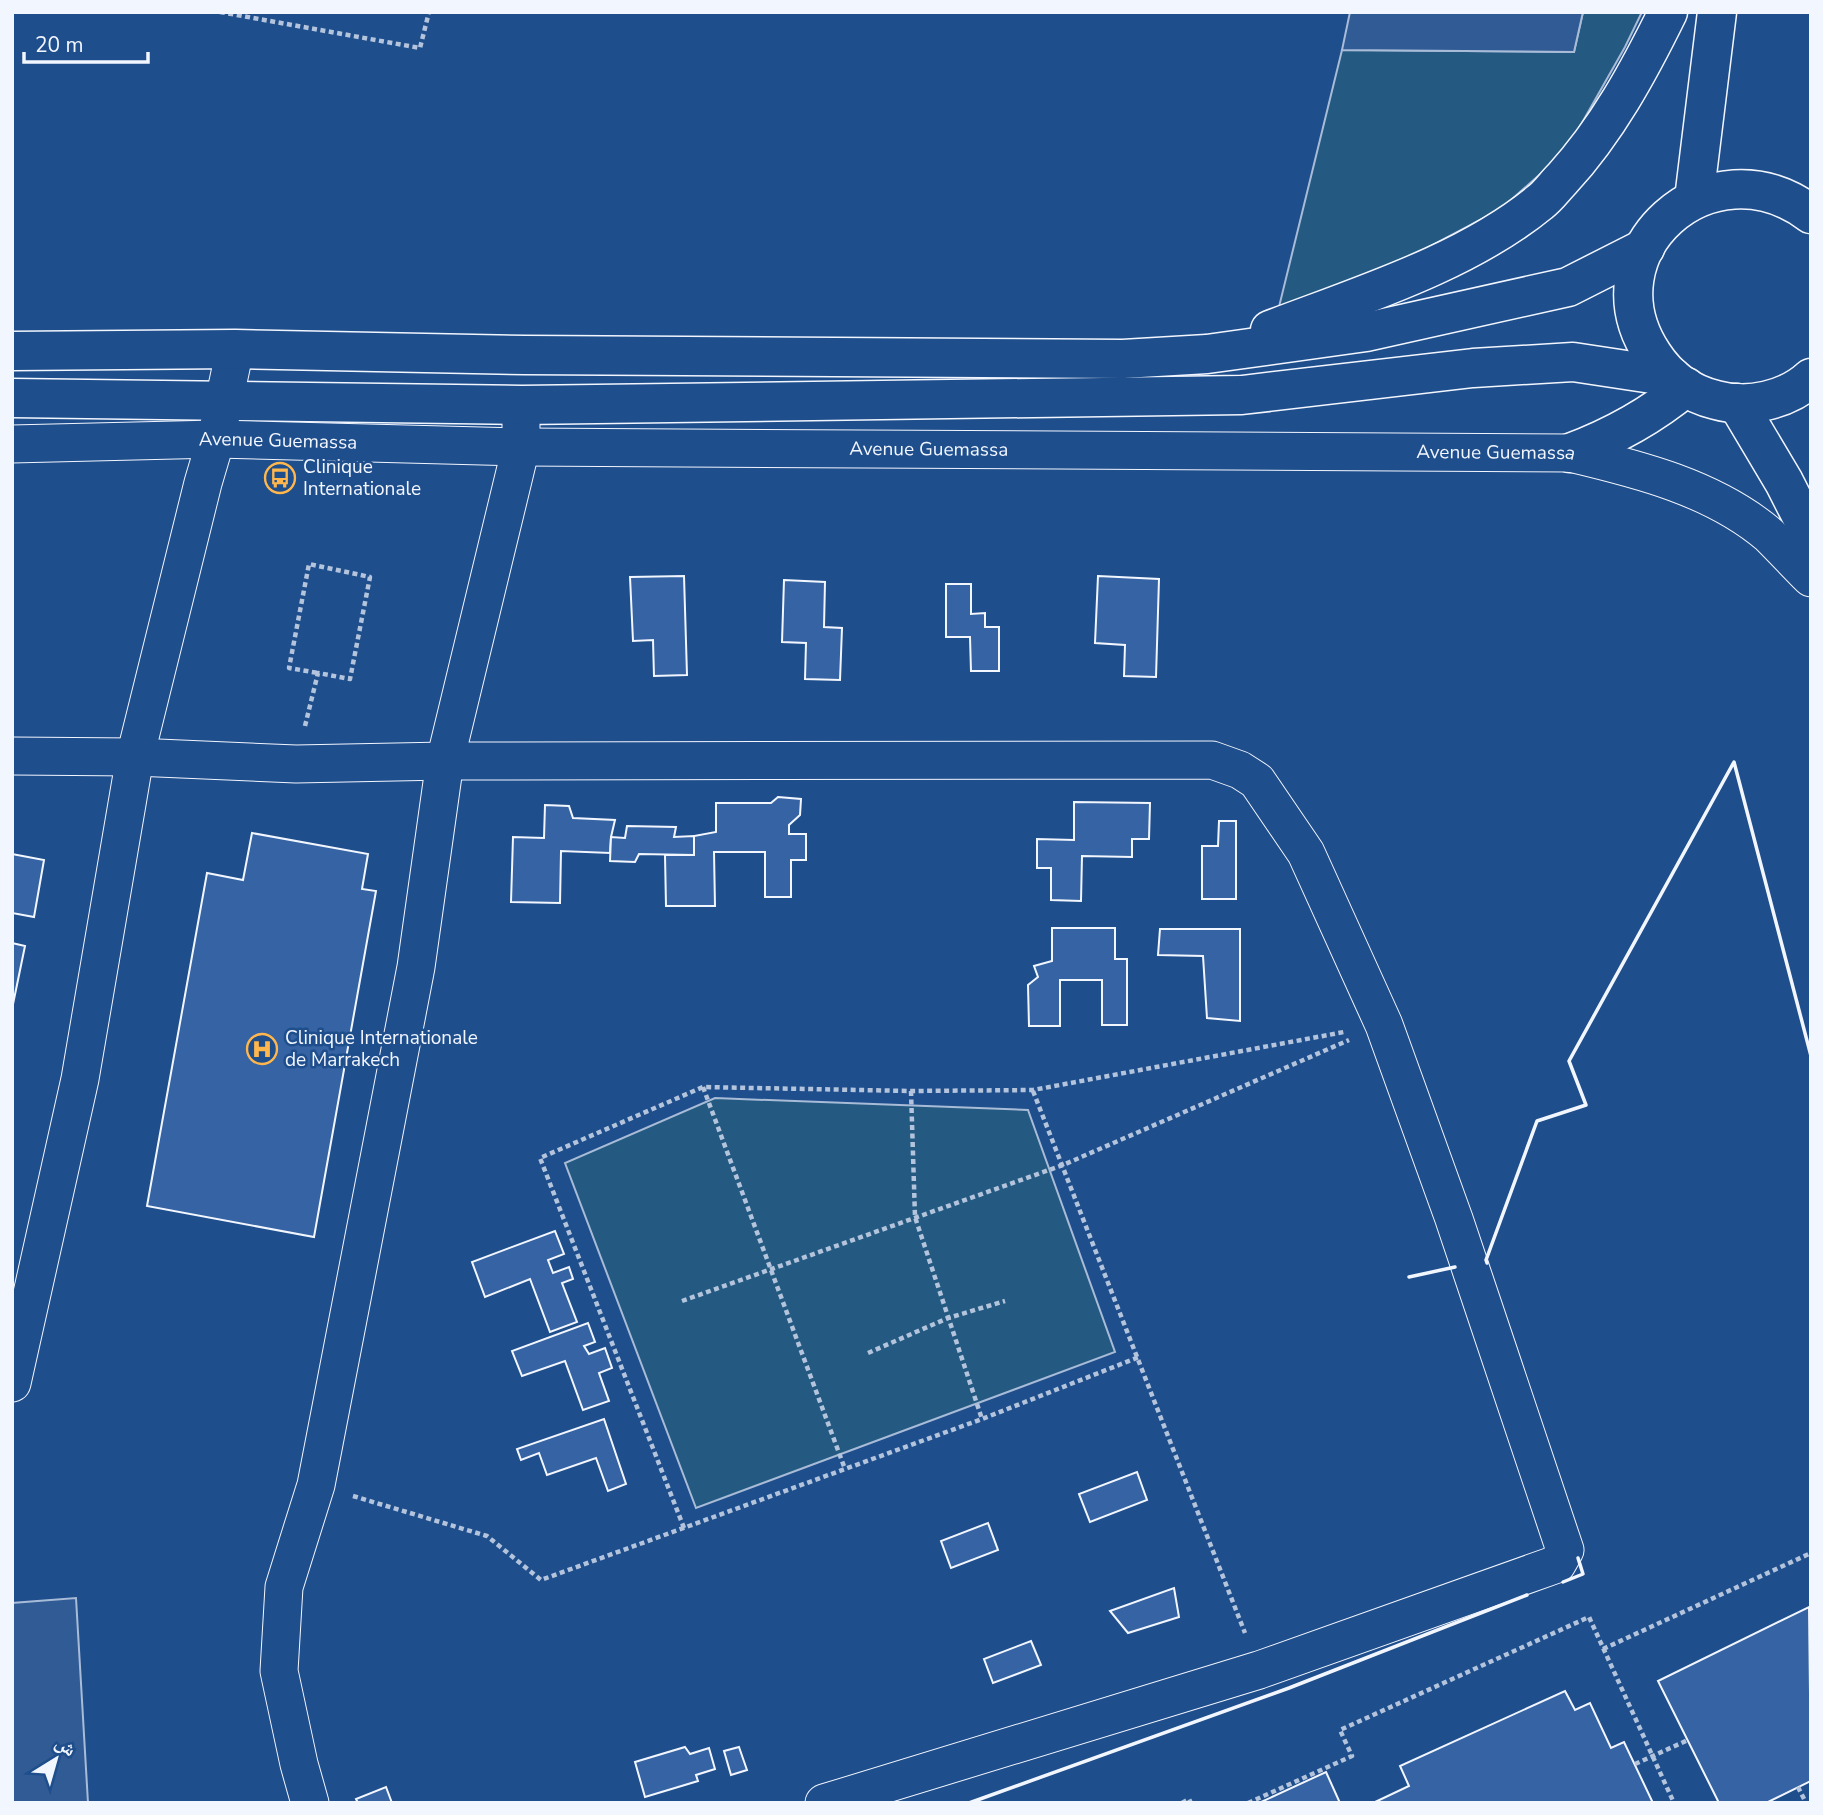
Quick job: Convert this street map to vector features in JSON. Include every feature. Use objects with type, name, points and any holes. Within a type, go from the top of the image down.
[{"type":"main road","points":[[1207,354],[1416,274],[1487,238],[1541,202],[1576,163],[1609,118],[1636,74],[1668,12]]},
{"type":"main road","points":[[1694,199],[1717,12]]},
{"type":"main road","points":[[1811,214],[1795,203],[1762,191],[1728,189],[1694,199],[1665,219],[1645,248],[1637,267],[1634,307],[1646,346],[1658,363],[1679,382],[1702,396],[1737,404],[1773,399],[1811,378]]},
{"type":"main road","points":[[12,351],[235,349],[539,355],[1110,359],[1207,354],[1366,332],[1568,287],[1645,248]]},
{"type":"main road","name":"Avenue Guemassa","points":[[12,398],[522,405],[1242,395],[1473,368],[1573,362],[1679,382]]},
{"type":"main road","points":[[1570,453],[1608,439],[1636,424],[1679,382]]},
{"type":"main road","points":[[1737,404],[1784,482],[1811,534]]},
{"type":"street","points":[[12,1383],[20,1310],[80,1079],[135,757],[216,439],[235,349]]},
{"type":"street","points":[[310,1803],[279,1671],[284,1587],[316,1485],[416,967],[445,761],[520,447],[522,405]]},
{"type":"street","name":"Avenue Guemassa","points":[[12,444],[216,439],[520,447],[1570,453],[1672,481],[1718,502],[1768,535],[1811,578]]},
{"type":"street","points":[[12,757],[135,757],[296,764],[445,761],[1212,760],[1240,769],[1257,781],[1306,853],[1384,1025],[1454,1219],[1565,1550],[1557,1564],[1259,1670],[824,1803]]},
{"type":"path","points":[[220,12],[420,48],[429,12]]},
{"type":"path","points":[[309,564],[370,577],[350,680],[318,673],[289,667],[309,564]]},
{"type":"path","points":[[296,764],[318,673]]},
{"type":"path","points":[[684,1528],[540,1158],[703,1087],[911,1091],[1033,1090],[1384,1025]]},
{"type":"path","points":[[682,1301],[1063,1165],[1384,1025]]},
{"type":"path","points":[[703,1087],[845,1469]]},
{"type":"path","points":[[1033,1090],[1259,1670]]},
{"type":"path","points":[[911,1091],[915,1217],[982,1419]]},
{"type":"path","points":[[868,1353],[948,1318],[1006,1301]]},
{"type":"path","points":[[316,1485],[486,1536],[541,1580],[982,1419],[1139,1357]]},
{"type":"path","points":[[1603,1649],[1811,1553]]},
{"type":"path","points":[[1248,1803],[1352,1756],[1340,1730],[1588,1617],[1674,1803]]},
{"type":"path","points":[[1635,1764],[1688,1740]]},
{"type":"path","points":[[1798,1787],[1809,1803]]},
{"type":"path","points":[[1182,1803],[1189,1800],[1191,1803]]},
{"type":"shaded area","points":[[1350,12],[1583,12],[1574,52],[1342,50]]},
{"type":"shaded area","points":[[1583,12],[1642,12],[1566,151],[1501,209],[1368,279],[1277,315],[1342,50],[1574,52]]},
{"type":"shaded area","points":[[715,1098],[1028,1110],[1115,1352],[696,1508],[565,1163]]},
{"type":"shaded area","points":[[76,1598],[88,1803],[12,1803],[12,1603]]},
{"type":"building","points":[[684,576],[687,675],[654,676],[653,640],[633,641],[630,577]]},
{"type":"building","points":[[1098,576],[1159,579],[1156,677],[1124,676],[1125,645],[1095,643]]},
{"type":"building","points":[[784,580],[825,582],[824,627],[842,628],[840,680],[805,679],[806,643],[782,642]]},
{"type":"building","points":[[946,584],[971,584],[971,614],[985,613],[985,627],[999,627],[999,671],[971,671],[970,637],[946,637]]},
{"type":"building","points":[[778,797],[801,799],[800,815],[789,825],[789,834],[806,834],[806,860],[791,860],[791,897],[765,897],[765,852],[714,852],[715,906],[666,906],[665,855],[694,855],[694,836],[716,832],[716,803],[771,803]]},
{"type":"building","points":[[1074,802],[1150,803],[1149,839],[1132,839],[1132,857],[1082,856],[1081,901],[1051,900],[1051,868],[1037,868],[1037,839],[1074,840]]},
{"type":"building","points":[[545,805],[569,806],[573,818],[615,820],[610,853],[561,851],[560,903],[511,902],[513,837],[544,838]]},
{"type":"building","points":[[1219,821],[1236,821],[1236,899],[1202,899],[1202,846],[1218,846]]},
{"type":"building","points":[[627,826],[676,827],[674,837],[694,836],[694,855],[639,854],[635,862],[610,861],[611,837],[625,838]]},
{"type":"building","name":"Clinique Internationale de Marrakech","points":[[252,833],[368,854],[362,889],[376,891],[314,1237],[147,1206],[207,873],[243,880]]},
{"type":"building","points":[[12,854],[44,860],[34,917],[12,913]]},
{"type":"building","points":[[1052,928],[1115,928],[1115,959],[1127,959],[1127,1025],[1102,1025],[1102,980],[1060,980],[1060,1026],[1029,1026],[1028,985],[1038,977],[1034,966],[1052,961]]},
{"type":"building","points":[[1160,929],[1240,929],[1240,1021],[1207,1018],[1203,956],[1158,955]]},
{"type":"building","points":[[12,943],[25,946],[12,1009]]},
{"type":"building","points":[[555,1231],[564,1254],[548,1260],[553,1273],[569,1267],[573,1279],[562,1283],[577,1322],[550,1332],[530,1279],[485,1297],[472,1262]]},
{"type":"building","points":[[588,1323],[595,1342],[584,1346],[589,1354],[605,1348],[612,1368],[599,1373],[609,1401],[583,1410],[565,1361],[522,1376],[512,1351]]},
{"type":"building","points":[[604,1419],[626,1484],[608,1491],[596,1458],[547,1475],[539,1453],[521,1460],[517,1449]]},
{"type":"building","points":[[1137,1472],[1147,1500],[1090,1522],[1079,1494]]},
{"type":"building","points":[[988,1523],[998,1550],[951,1568],[941,1541]]},
{"type":"building","points":[[1174,1588],[1179,1617],[1128,1633],[1110,1611]]},
{"type":"building","points":[[1809,1607],[1811,1781],[1766,1803],[1719,1803],[1658,1681]]},
{"type":"building","points":[[1031,1641],[1041,1665],[993,1683],[984,1659]]},
{"type":"building","points":[[1565,1691],[1575,1710],[1590,1703],[1611,1748],[1624,1742],[1653,1803],[1373,1803],[1409,1786],[1400,1766]]},
{"type":"building","points":[[685,1747],[690,1754],[709,1748],[715,1769],[696,1775],[698,1781],[645,1797],[635,1762]]},
{"type":"building","points":[[739,1747],[747,1770],[731,1775],[724,1751]]},
{"type":"building","points":[[1326,1772],[1340,1803],[1259,1803]]},
{"type":"building","points":[[386,1787],[392,1803],[358,1803],[356,1799]]},
{"type":"wall","points":[[1487,1263],[1537,1121],[1586,1105],[1569,1061],[1734,762],[1811,1056]]},
{"type":"wall","points":[[1409,1277],[1455,1267]]},
{"type":"wall","points":[[1563,1582],[1583,1574],[1578,1558]]},
{"type":"wall","points":[[969,1803],[1289,1688],[1527,1595]]},
{"type":"place","name":"Clinique Internationale","points":[[280,478]]},
{"type":"place","name":"Clinique Internationale de Marrakech","points":[[262,1049]]}]
